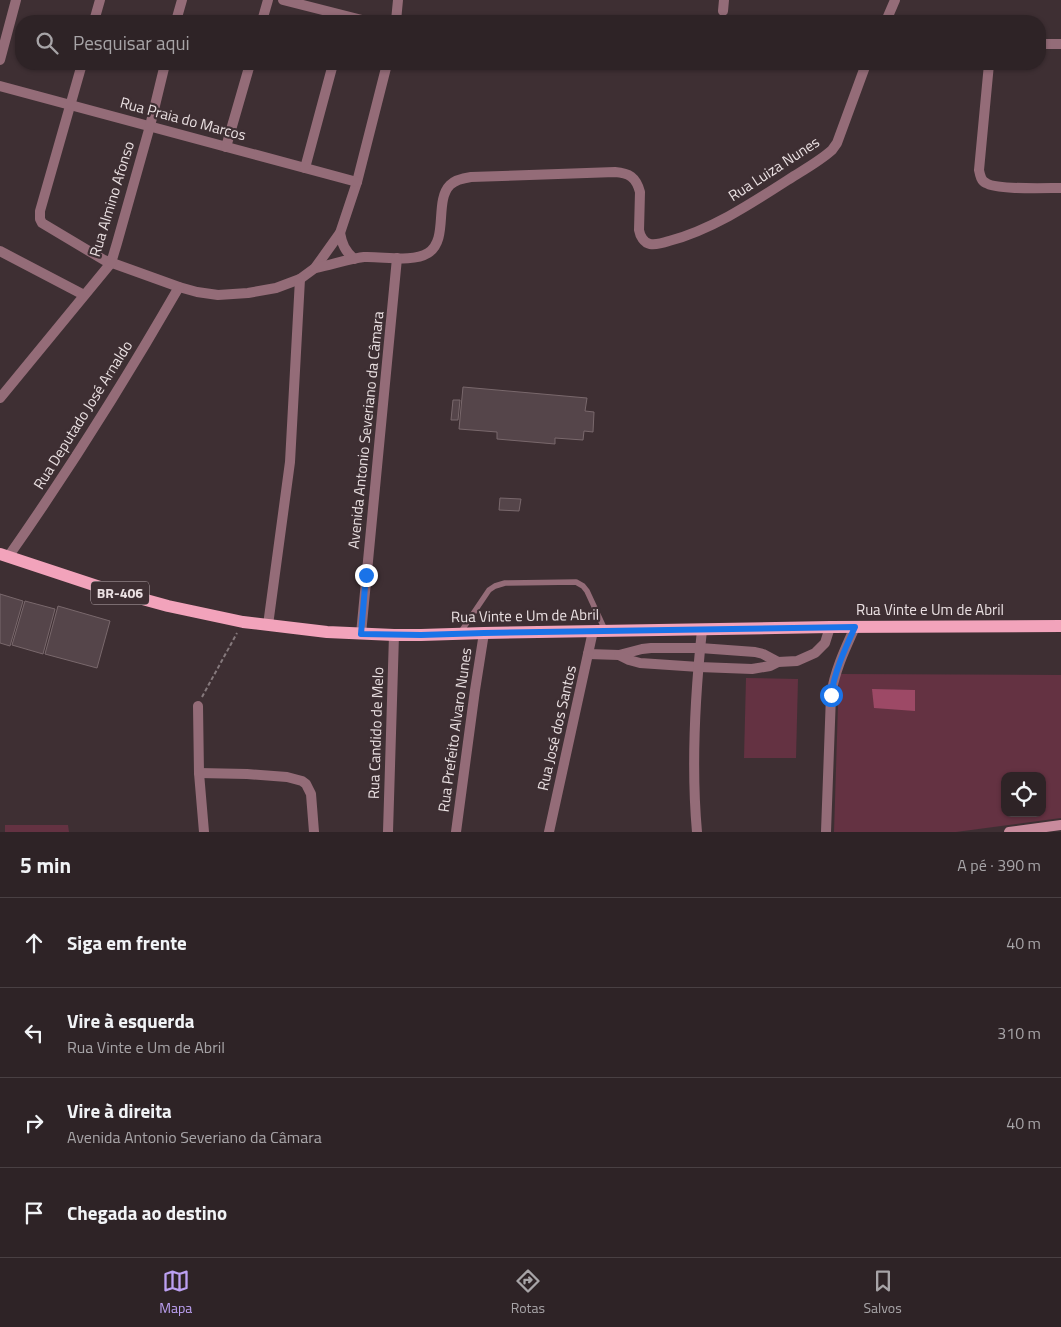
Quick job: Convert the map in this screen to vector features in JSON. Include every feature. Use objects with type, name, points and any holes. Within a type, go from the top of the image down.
[{"type":"main road","name":"Rua Vinte e Um de Abril","points":[[4,556],[106,590],[168,606],[243,622],[361,634],[830,627],[1061,626]]},
{"type":"street","points":[[0,60],[16,0]]},
{"type":"street","points":[[96,15],[100,0]]},
{"type":"street","points":[[178,15],[182,0]]},
{"type":"street","points":[[264,15],[268,0]]},
{"type":"street","points":[[283,0],[332,15]]},
{"type":"street","points":[[397,15],[398,0]]},
{"type":"street","points":[[889,15],[895,0]]},
{"type":"street","points":[[1046,44],[1061,44]]},
{"type":"street","points":[[80,70],[40,211],[40,219],[42,223],[86,250],[111,263],[179,287],[218,295],[248,293],[276,288],[300,278],[315,268],[354,259],[397,258]]},
{"type":"street","name":"Rua Almino Afonso","points":[[0,398],[111,263],[150,126],[163,70]]},
{"type":"street","points":[[226,147],[248,70]]},
{"type":"street","points":[[305,168],[331,70]]},
{"type":"street","points":[[315,268],[340,233],[357,182],[385,70]]},
{"type":"street","name":"Rua Luiza Nunes","points":[[397,258],[413,258],[427,254],[432,250],[438,236],[443,200],[446,192],[450,185],[471,177],[625,173],[632,177],[639,188],[639,230],[645,242],[656,244],[682,238],[725,218],[760,198],[832,150],[837,143],[864,70]]},
{"type":"street","points":[[988,70],[979,170],[982,180],[984,183],[998,187],[1061,188]]},
{"type":"street","name":"Rua Praia do Marcos","points":[[0,86],[357,182]]},
{"type":"street","points":[[340,233],[345,250],[354,259]]},
{"type":"street","points":[[0,251],[84,294]]},
{"type":"street","name":"Avenida Antonio Severiano da Câmara","points":[[361,634],[397,258]]},
{"type":"street","points":[[268,625],[290,462],[300,278]]},
{"type":"street","name":"Rua Deputado José Arnaldo","points":[[4,556],[75,457],[179,287]]},
{"type":"street","points":[[619,655],[640,663],[752,669],[770,666],[778,662],[798,661],[816,653],[825,643],[830,627]]},
{"type":"street","points":[[826,832],[831,695],[839,664],[855,627]]},
{"type":"street","points":[[697,832],[694,803],[695,732],[702,630]]},
{"type":"street","name":"Rua José dos Santos","points":[[548,832],[588,654],[600,631]]},
{"type":"street","name":"Rua Prefeito Alvaro Nunes","points":[[456,832],[484,633]]},
{"type":"street","name":"Rua Candido de Melo","points":[[388,832],[394,635]]},
{"type":"street","points":[[588,654],[619,655],[651,648],[700,648],[755,652],[778,662]]},
{"type":"street","points":[[198,706],[199,773],[204,832]]},
{"type":"street","points":[[199,773],[287,776],[302,781],[306,784],[311,794],[314,832]]},
{"type":"street","points":[[1009,832],[1061,825]]},
{"type":"lane","points":[[460,633],[489,590],[505,583],[576,582],[583,586],[586,591],[600,631]]},
{"type":"path","points":[[198,706],[243,622]]},
{"type":"shaded area","points":[[839,674],[1061,675],[1061,818],[956,832],[834,832]]},
{"type":"shaded area","points":[[746,678],[798,679],[796,758],[744,758]]},
{"type":"shaded area","points":[[872,689],[915,690],[915,711],[874,708]]},
{"type":"shaded area","points":[[5,825],[68,825],[69,832],[5,832]]},
{"type":"building","points":[[463,387],[587,398],[585,411],[594,412],[593,432],[584,431],[583,440],[555,438],[555,444],[497,439],[497,432],[459,429]]},
{"type":"building","points":[[453,400],[460,400],[458,420],[451,420]]},
{"type":"building","points":[[500,498],[521,499],[519,511],[499,510]]},
{"type":"building","points":[[0,594],[23,601],[10,646],[0,643]]},
{"type":"building","points":[[25,601],[55,609],[43,654],[12,645]]},
{"type":"building","points":[[58,606],[110,621],[97,668],[45,654]]},
{"type":"route","points":[[366,575],[361,634],[421,635],[855,627],[839,664],[831,695]]}]
